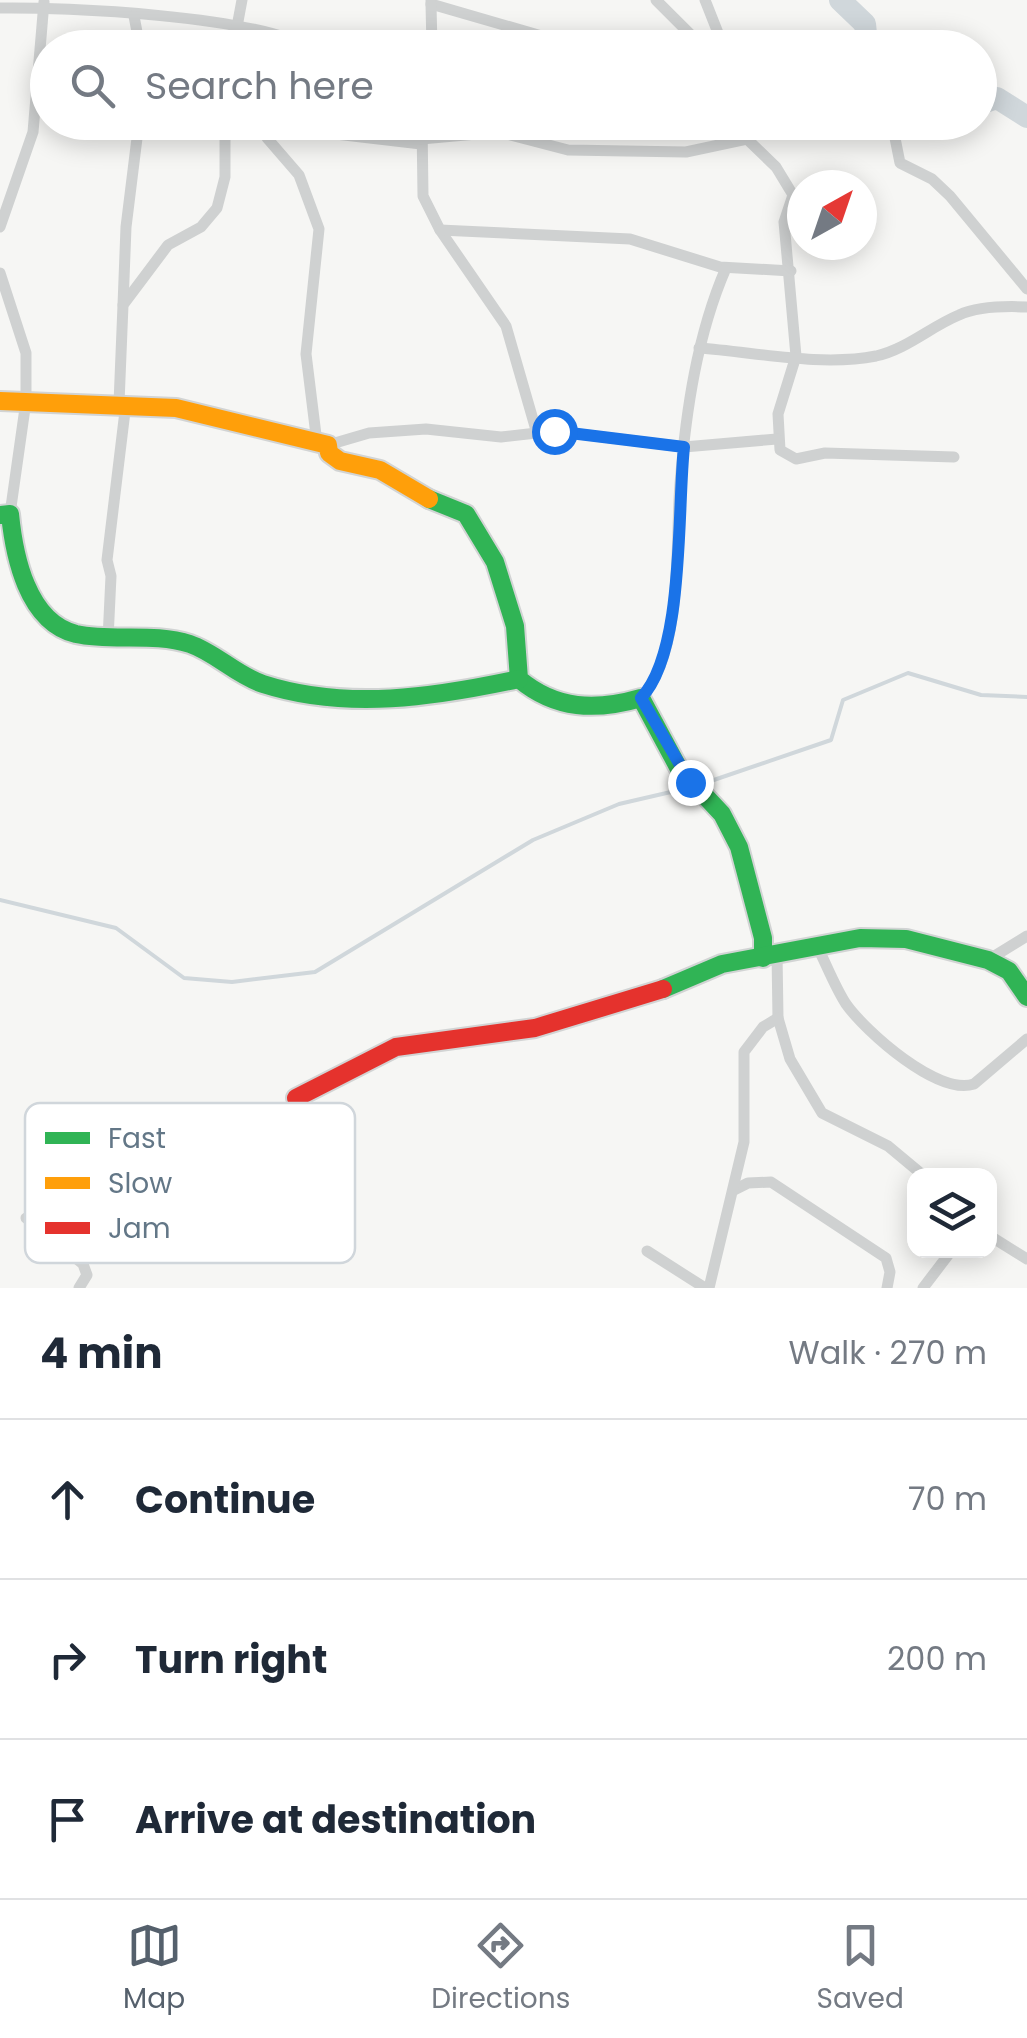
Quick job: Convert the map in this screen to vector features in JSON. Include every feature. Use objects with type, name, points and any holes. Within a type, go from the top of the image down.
[{"type":"street","points":[[238,28],[242,0]]},
{"type":"street","points":[[656,0],[686,30]]},
{"type":"street","points":[[705,0],[717,30]]},
{"type":"street","points":[[432,30],[431,2],[520,30]]},
{"type":"street","points":[[0,8],[44,4],[266,30]]},
{"type":"street","points":[[42,30],[44,4]]},
{"type":"street","points":[[134,16],[137,30]]},
{"type":"street","points":[[0,226],[30,140]]},
{"type":"street","points":[[108,638],[111,576],[107,560],[122,403],[126,226],[137,140]]},
{"type":"street","points":[[123,305],[168,244],[202,227],[217,208],[225,177],[227,140]]},
{"type":"street","points":[[269,140],[299,175],[319,230],[306,354],[323,444],[340,461],[380,470],[470,518],[495,562],[515,626],[519,679]]},
{"type":"street","points":[[410,140],[430,140]]},
{"type":"street","points":[[529,140],[568,150],[686,152],[742,140]]},
{"type":"street","points":[[748,140],[776,167],[793,195],[784,222],[796,356],[778,414],[777,440],[786,456],[796,459],[825,453],[954,457]]},
{"type":"street","points":[[892,140],[900,163],[932,179],[950,196],[1027,289]]},
{"type":"street","points":[[421,141],[423,196],[440,230],[506,326],[536,430]]},
{"type":"street","points":[[440,230],[630,238],[726,268],[791,271]]},
{"type":"street","points":[[519,679],[550,700],[585,709],[641,698],[650,688],[667,634],[679,551],[684,447],[699,348],[726,268]]},
{"type":"street","points":[[0,273],[26,352],[26,402],[5,515],[22,583],[55,624],[72,633],[188,643],[236,674],[292,694],[370,699],[484,690],[519,679]]},
{"type":"street","points":[[699,348],[796,356],[876,356],[915,341],[960,314],[1006,306],[1027,307]]},
{"type":"street","points":[[0,401],[122,403],[232,418],[276,435],[323,444],[370,433],[426,430],[501,436],[536,430],[684,447],[777,440]]},
{"type":"street","points":[[641,698],[678,767],[722,814],[739,847],[770,956],[778,1018],[790,1059],[822,1113],[888,1146],[914,1168]]},
{"type":"street","points":[[988,960],[1027,936]]},
{"type":"street","points":[[296,1098],[396,1047],[534,1028],[640,998],[722,964],[860,938],[906,938],[988,960],[1009,972],[1027,996]]},
{"type":"street","points":[[818,948],[855,1013],[904,1061],[952,1084],[974,1084],[1027,1039]]},
{"type":"street","points":[[647,1251],[707,1288],[744,1142],[744,1052],[763,1027],[778,1018]]},
{"type":"street","points":[[734,1190],[748,1183],[771,1182],[886,1258],[890,1272],[887,1288]]},
{"type":"street","points":[[997,1240],[1027,1259]]},
{"type":"street","points":[[922,1288],[946,1258]]},
{"type":"street","points":[[78,1288],[87,1274],[81,1263]]},
{"type":"waterway","points":[[840,0],[865,24],[866,30]]},
{"type":"waterway","points":[[997,98],[1027,117]]},
{"type":"waterway","points":[[702,784],[831,740],[843,700],[908,673],[981,695],[1027,697]]},
{"type":"waterway","points":[[0,900],[116,928],[184,978],[232,982],[315,972],[533,840],[619,804],[688,788]]},
{"type":"traffic: fast","points":[[429,499],[466,514],[495,562],[515,626],[519,679],[547,697],[577,705],[608,705],[641,698],[678,767],[722,814],[739,847],[763,938],[763,958]]},
{"type":"traffic: fast","points":[[0,515],[10,514],[20,567],[35,602],[59,627],[76,634],[176,640],[199,648],[263,684],[327,697],[423,696],[519,679]]},
{"type":"traffic: fast","points":[[663,989],[722,964],[860,938],[906,939],[988,960],[1009,971],[1027,997]]},
{"type":"traffic: slow","points":[[0,401],[176,408],[328,445],[329,453],[340,461],[380,470],[429,499]]},
{"type":"traffic: jam","points":[[296,1098],[396,1047],[535,1028],[663,989]]},
{"type":"route","points":[[554,431],[684,447],[679,551],[667,634],[650,688],[641,698],[690,782]]}]
